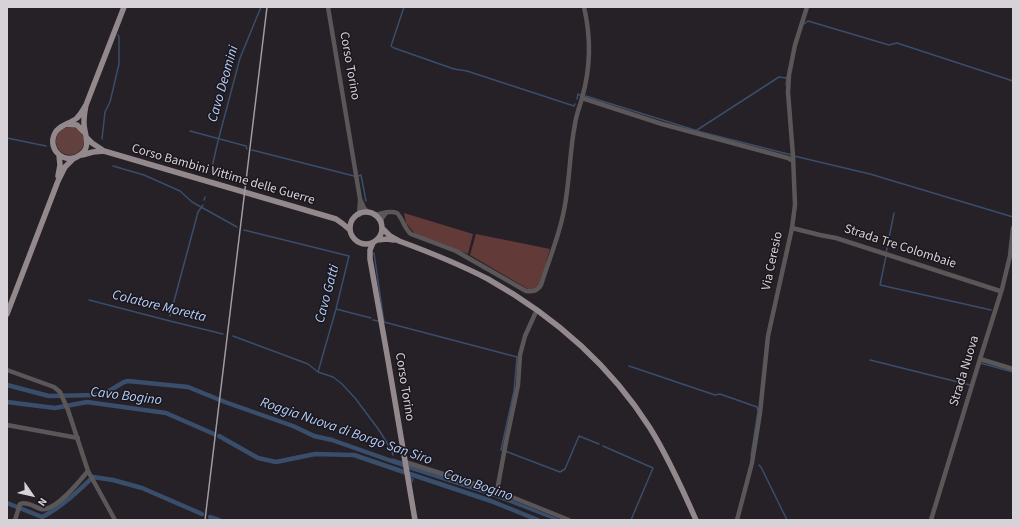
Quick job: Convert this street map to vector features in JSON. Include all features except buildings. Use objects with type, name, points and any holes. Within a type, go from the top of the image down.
[{"type":"main road","points":[[58,181],[60,165],[59,155],[54,148],[52,141],[53,138],[58,129],[78,117],[86,105],[124,7]]},
{"type":"main road","points":[[84,132],[86,105]]},
{"type":"main road","points":[[59,155],[66,158],[73,158],[79,156],[86,148],[87,138],[84,132],[77,125],[67,124]]},
{"type":"main road","name":"Corso Bambini Vittime delle Guerre","points":[[87,138],[104,151],[336,219]]},
{"type":"main road","name":"Corso Bambini Vittime delle Guerre","points":[[79,156],[104,151]]},
{"type":"main road","points":[[7,314],[58,181],[65,167],[73,158]]},
{"type":"main road","points":[[336,219],[345,219],[364,213],[371,214],[378,218],[381,226],[390,236],[462,266],[511,292],[554,323],[584,348],[619,386],[649,427],[661,446],[679,481],[696,520]]},
{"type":"main road","points":[[356,216],[351,223],[350,230],[353,238],[361,243],[367,244],[387,239],[399,241]]},
{"type":"main road","points":[[336,219],[350,230]]},
{"type":"main road","points":[[375,241],[380,235],[381,226]]},
{"type":"main road","name":"Corso Torino","points":[[375,241],[370,250],[370,259],[415,520]]},
{"type":"main road","name":"Corso Torino","points":[[361,243],[367,251],[370,259]]},
{"type":"street","name":"Corso Torino","points":[[328,7],[360,199],[364,208],[371,214]]},
{"type":"street","points":[[371,214],[386,213],[391,211],[397,213],[408,232],[414,236],[456,251],[526,291],[535,291],[541,285],[563,216],[575,124],[587,75],[590,43],[584,7]]},
{"type":"street","name":"Via Ceresio","points":[[737,520],[752,463],[760,413],[768,336],[792,228],[795,205],[788,75],[795,45],[807,7]]},
{"type":"street","points":[[582,98],[662,124],[788,158],[793,162]]},
{"type":"street","name":"Corso Torino","points":[[356,216],[360,199]]},
{"type":"street","points":[[381,226],[382,218],[386,213]]},
{"type":"street","name":"Strada Tre Colombaie","points":[[792,228],[836,238],[1000,291]]},
{"type":"street","name":"Strada Nuova","points":[[932,520],[1010,256],[1013,228]]},
{"type":"street","points":[[497,491],[518,385],[520,355],[525,336],[535,314]]},
{"type":"street","points":[[980,359],[1013,369]]},
{"type":"street","points":[[7,370],[54,387],[62,396],[67,406],[89,473],[115,520]]},
{"type":"street","points":[[7,425],[78,438]]},
{"type":"street","points":[[405,465],[497,491],[569,520]]},
{"type":"street","points":[[15,520],[20,504],[22,503],[41,509],[49,508],[61,500],[89,473]]},
{"type":"shaded area","points":[[70,127],[76,128],[80,131],[83,135],[83,147],[80,151],[76,154],[70,155],[64,154],[60,151],[57,147],[56,141],[57,135],[60,131],[64,128]]},
{"type":"shaded area","points":[[404,213],[473,234],[468,254],[415,234],[406,223]]},
{"type":"shaded area","points":[[476,234],[550,249],[540,283],[536,289],[528,289],[470,255]]},
{"type":"water","points":[[498,494],[562,520],[554,520],[497,498]]},
{"type":"waterway","name":"Cavo Deomini","points":[[212,167],[240,58],[261,7]]},
{"type":"waterway","points":[[404,7],[391,46],[394,48],[454,69],[467,71],[574,106],[575,104]]},
{"type":"waterway","points":[[804,24],[808,21],[889,45],[897,43],[1013,81]]},
{"type":"waterway","name":"Cavo Gatti","points":[[102,139],[105,112],[110,102],[119,64],[118,35]]},
{"type":"waterway","points":[[697,130],[779,77],[786,78]]},
{"type":"waterway","points":[[786,85],[787,77]]},
{"type":"waterway","points":[[577,99],[578,94],[580,95]]},
{"type":"waterway","points":[[586,96],[701,132],[792,154]]},
{"type":"waterway","name":"Cavo Deomini","points":[[190,131],[246,146],[247,149]]},
{"type":"waterway","points":[[7,138],[46,146]]},
{"type":"waterway","points":[[252,150],[354,176]]},
{"type":"waterway","points":[[794,156],[870,174],[1013,217]]},
{"type":"waterway","name":"Cavo Gatti","points":[[113,166],[144,175],[180,191],[192,202],[237,227]]},
{"type":"waterway","points":[[358,176],[361,175],[366,201]]},
{"type":"waterway","name":"Cavo Deomini","points":[[170,316],[198,212],[203,205]]},
{"type":"waterway","points":[[886,253],[894,213]]},
{"type":"waterway","name":"Cavo Gatti","points":[[244,230],[349,256],[318,372]]},
{"type":"waterway","points":[[374,253],[384,322],[517,357],[514,391],[502,450]]},
{"type":"waterway","points":[[886,256],[880,285],[991,310]]},
{"type":"waterway","name":"Colatore Moretta","points":[[89,300],[223,334]]},
{"type":"waterway","points":[[336,309],[371,318]]},
{"type":"waterway","points":[[373,320],[378,321]]},
{"type":"waterway","points":[[233,336],[308,364],[318,372],[333,377],[355,398],[379,430],[393,455]]},
{"type":"waterway","points":[[870,360],[970,385]]},
{"type":"waterway","points":[[980,363],[1013,372]]},
{"type":"waterway","points":[[629,366],[715,395],[720,394],[757,407],[758,411],[751,456]]},
{"type":"waterway","name":"Roggia Nuova di Borgo San Siro","points":[[7,385],[49,396],[96,395],[109,391],[128,381],[188,387],[293,426],[314,436],[332,440],[502,497]]},
{"type":"waterway","name":"Cavo Bogino","points":[[7,402],[55,408],[87,402],[166,413],[214,434]]},
{"type":"waterway","name":"Cavo Bogino","points":[[219,436],[258,458],[276,462],[315,454],[354,455],[404,472]]},
{"type":"waterway","points":[[505,451],[560,472],[565,469],[579,436],[599,444]]},
{"type":"waterway","points":[[603,446],[653,468],[631,520]]},
{"type":"waterway","name":"Roggia Nuova di Borgo San Siro","points":[[392,459],[402,462]]},
{"type":"waterway","points":[[759,465],[787,520]]},
{"type":"waterway","name":"Cavo Bogino","points":[[410,474],[491,501],[538,520]]},
{"type":"waterway","points":[[7,503],[42,517],[64,503],[93,477],[113,480],[142,488],[202,514]]},
{"type":"waterway","name":"Cavo Bogino","points":[[410,478],[413,479],[412,482]]},
{"type":"waterway","points":[[210,517],[219,520]]},
{"type":"railway","points":[[205,520],[267,7]]}]
